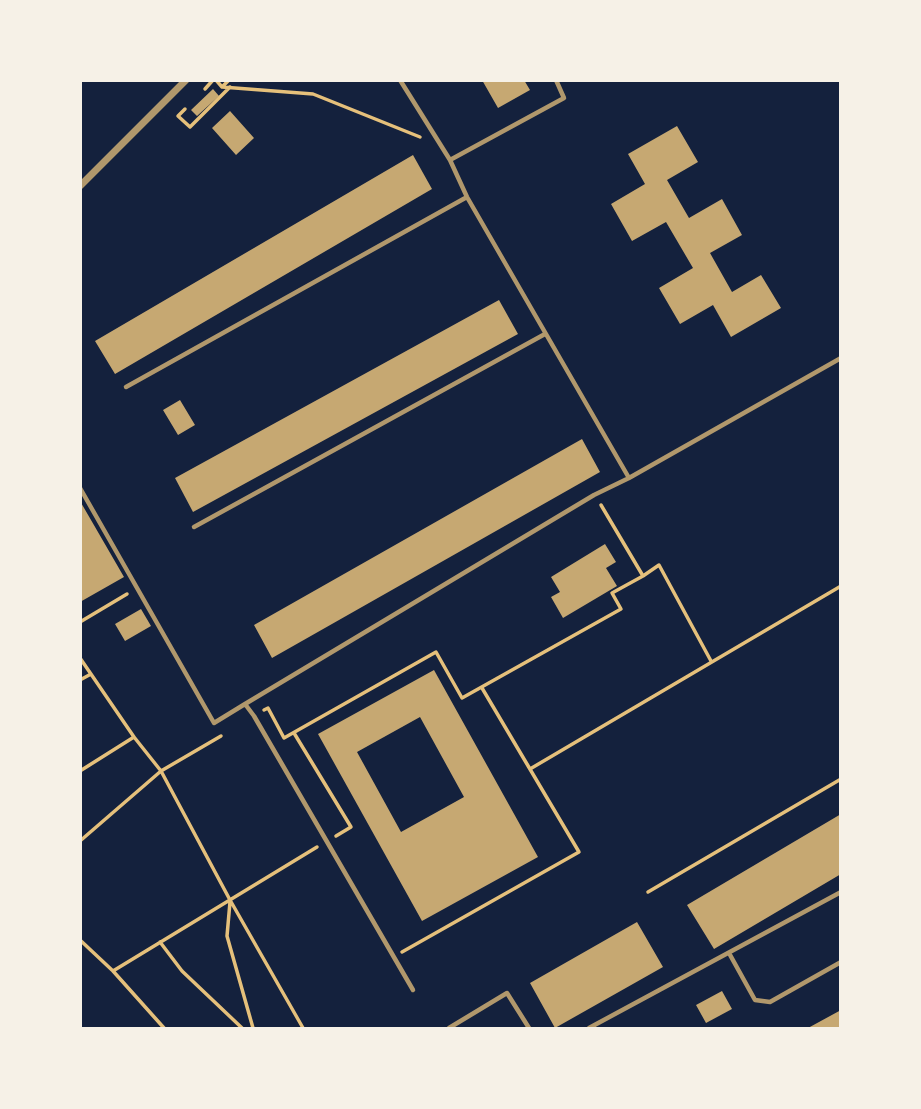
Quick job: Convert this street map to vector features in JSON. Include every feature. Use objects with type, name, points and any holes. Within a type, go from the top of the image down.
[{"type":"street","points":[[80,186],[186,80]]},
{"type":"lane","points":[[400,80],[450,160],[467,197],[629,478]]},
{"type":"lane","points":[[450,160],[564,98],[556,80]]},
{"type":"lane","points":[[126,387],[467,197]]},
{"type":"lane","points":[[194,527],[545,334]]},
{"type":"lane","points":[[80,488],[214,723],[594,495],[629,478],[841,358]]},
{"type":"lane","points":[[245,704],[413,990]]},
{"type":"lane","points":[[589,1028],[841,892]]},
{"type":"lane","points":[[729,953],[755,1000],[770,1002],[841,962]]},
{"type":"lane","points":[[449,1028],[507,993],[529,1028]]},
{"type":"path","points":[[205,89],[215,80],[222,87],[313,94],[440,145]]},
{"type":"path","points":[[222,87],[229,80]]},
{"type":"path","points":[[185,110],[178,116],[190,127],[230,87]]},
{"type":"path","points":[[594,495],[643,576]]},
{"type":"path","points":[[254,716],[268,708],[284,738],[436,652],[462,698],[621,609],[612,593],[659,565],[711,661]]},
{"type":"path","points":[[530,769],[841,586]]},
{"type":"path","points":[[80,622],[137,588]]},
{"type":"path","points":[[80,658],[134,737],[161,771],[303,1028]]},
{"type":"path","points":[[80,680],[91,674]]},
{"type":"path","points":[[394,957],[579,852],[482,688]]},
{"type":"path","points":[[80,841],[161,771],[231,730]]},
{"type":"path","points":[[113,971],[351,827],[294,733]]},
{"type":"path","points":[[80,771],[134,737]]},
{"type":"path","points":[[648,892],[841,779]]},
{"type":"path","points":[[230,900],[227,936],[253,1028]]},
{"type":"path","points":[[80,940],[113,971],[164,1028]]},
{"type":"path","points":[[160,942],[183,971],[242,1028]]},
{"type":"building","points":[[482,80],[524,80],[530,90],[498,108]]},
{"type":"building","points":[[213,89],[219,96],[197,116],[191,110]]},
{"type":"building","points":[[230,111],[254,138],[236,155],[212,128]]},
{"type":"building","points":[[677,126],[698,162],[667,180],[689,218],[722,199],[742,235],[710,253],[732,292],[761,275],[781,308],[731,337],[713,305],[680,324],[659,288],[693,268],[666,222],[632,241],[611,204],[645,184],[628,154]]},
{"type":"building","points":[[413,155],[432,189],[115,374],[95,341]]},
{"type":"building","points":[[499,300],[518,334],[193,512],[175,478]]},
{"type":"building","points":[[180,400],[195,425],[178,435],[163,410]]},
{"type":"building","points":[[582,439],[600,472],[272,658],[254,625]]},
{"type":"building","points":[[80,501],[124,577],[80,602]]},
{"type":"building","points":[[605,544],[616,562],[606,568],[617,586],[563,618],[551,597],[560,592],[551,577]]},
{"type":"building","points":[[141,609],[151,626],[125,641],[115,624]]},
{"type":"building","points":[[434,670],[538,857],[422,921],[318,734]],"holes":[[[420,717],[464,797],[401,832],[357,752]]]},
{"type":"building","points":[[841,814],[841,874],[714,949],[687,905]]},
{"type":"building","points":[[637,922],[663,967],[555,1028],[530,983]]},
{"type":"building","points":[[722,991],[732,1009],[706,1023],[696,1005]]},
{"type":"building","points":[[841,1010],[841,1028],[808,1028]]}]
